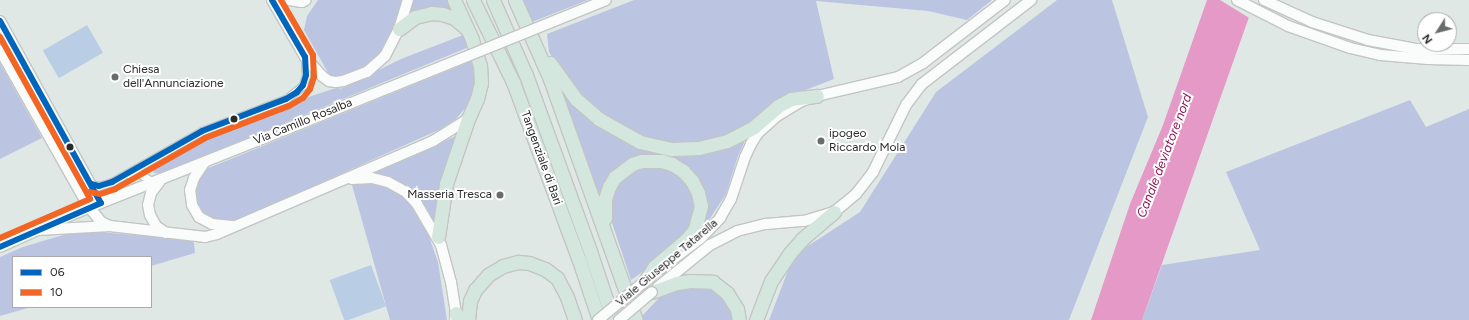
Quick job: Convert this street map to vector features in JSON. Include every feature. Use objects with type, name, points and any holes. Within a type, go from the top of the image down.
[{"type":"highway","points":[[438,237],[446,184],[468,119],[477,99],[481,83],[480,66],[468,30],[454,0]]},
{"type":"highway","name":"Tangenziale di Bari","points":[[473,0],[513,82],[579,260],[599,320]]},
{"type":"highway","name":"Tangenziale di Bari","points":[[493,0],[526,75],[591,254],[613,320]]},
{"type":"highway","points":[[515,0],[536,44],[550,79],[612,247],[636,320]]},
{"type":"highway","points":[[399,29],[415,17],[432,13],[442,14],[454,18],[468,30]]},
{"type":"highway","points":[[536,44],[563,82],[588,110],[626,136],[658,147],[699,148],[727,142],[754,127],[778,106],[791,99],[817,96]]},
{"type":"highway","points":[[612,247],[604,213],[605,199],[609,186],[615,177],[632,164],[652,160],[672,164],[683,171],[692,181],[698,193],[701,206],[695,229],[687,239],[654,268],[649,287],[690,281],[713,282],[727,293],[737,309],[739,320]]},
{"type":"highway","points":[[756,320],[771,281],[790,252],[834,212]]},
{"type":"highway","points":[[468,320],[470,301],[475,290],[484,280],[503,266],[518,262],[529,263],[545,269],[557,278],[568,297],[575,320]]},
{"type":"street","points":[[272,0],[306,57],[322,76],[329,81],[344,81],[367,72],[376,66],[391,47],[399,29],[408,0]]},
{"type":"street","points":[[289,0],[302,2],[306,0]]},
{"type":"street","name":"Via Camillo Rosalba","points":[[0,247],[89,207],[606,0]]},
{"type":"street","name":"Viale Giuseppe Tatarella","points":[[619,320],[649,287],[720,218],[731,199],[745,158],[758,133],[777,116],[787,109],[817,96],[898,77],[923,63],[1005,0]]},
{"type":"street","name":"Viale Giuseppe Tatarella","points":[[599,320],[710,245],[737,231],[766,224],[804,221],[834,212],[856,194],[873,172],[906,105],[922,84],[1031,0]]},
{"type":"street","points":[[1237,0],[1265,16],[1328,42],[1380,55],[1428,59],[1469,60]]},
{"type":"street","points":[[1264,0],[1312,22],[1368,40],[1416,49],[1469,49]]},
{"type":"street","points":[[1,23],[101,203]]},
{"type":"street","points":[[1328,42],[1368,40],[1398,56]]},
{"type":"street","points":[[1,53],[89,207],[101,222],[110,226]]},
{"type":"street","points":[[76,185],[89,182],[106,185],[202,131],[286,99],[304,85],[306,75],[306,57]]},
{"type":"street","points":[[38,230],[110,226],[205,237],[217,234],[433,140],[468,119]]},
{"type":"street","points":[[204,162],[194,178],[190,190],[192,205],[199,217],[212,224],[238,226]]},
{"type":"street","points":[[126,174],[135,173],[150,180],[162,179]]},
{"type":"street","points":[[346,179],[372,178],[388,182],[406,192],[418,204],[438,237],[451,282],[456,318]]},
{"type":"street","points":[[162,179],[151,193],[148,205],[150,215],[156,226],[166,233]]},
{"type":"shaded area","points":[[318,0],[403,0],[391,38],[382,53],[363,68],[331,78],[304,30],[307,16]]},
{"type":"shaded area","points":[[411,0],[450,0],[458,17],[408,15]]},
{"type":"shaded area","points":[[523,0],[588,0],[532,22]]},
{"type":"shaded area","points":[[634,0],[992,0],[967,20],[928,11],[816,1],[834,79],[790,96],[742,130],[719,139],[691,144],[665,143],[644,140],[589,106],[563,77],[549,52],[547,34]]},
{"type":"shaded area","points":[[1057,0],[1112,0],[1148,117],[1069,320],[769,320],[794,255],[860,212],[936,92]]},
{"type":"shaded area","points":[[87,25],[103,53],[59,78],[43,50]]},
{"type":"shaded area","points":[[0,31],[30,84],[26,86],[0,41]]},
{"type":"shaded area","points":[[463,35],[469,47],[161,174],[154,173],[153,170],[155,165],[214,133],[289,105],[293,102],[339,87],[340,89],[401,59]]},
{"type":"shaded area","points":[[474,60],[476,81],[468,105],[456,119],[441,129],[231,223],[216,223],[204,217],[196,207],[194,187],[206,169]]},
{"type":"shaded area","points":[[0,63],[42,138],[0,159]]},
{"type":"shaded area","points":[[31,86],[81,178],[80,179],[27,89]]},
{"type":"shaded area","points":[[559,86],[638,145],[742,139],[744,143],[738,156],[726,194],[709,220],[705,220],[704,217],[700,187],[649,156],[601,195],[599,194]]},
{"type":"shaded area","points":[[1410,100],[1426,127],[1469,109],[1469,320],[1142,320],[1162,265],[1260,250],[1226,172]]},
{"type":"shaded area","points":[[458,135],[434,224],[424,207],[372,174]]},
{"type":"shaded area","points":[[657,165],[680,174],[688,184],[696,206],[693,226],[651,266],[631,280],[610,217],[612,187],[627,171]]},
{"type":"shaded area","points":[[367,182],[387,186],[406,197],[423,220],[438,262],[447,320],[390,320],[352,185]]},
{"type":"shaded area","points":[[100,232],[191,240],[194,243],[195,253],[152,266],[152,256],[12,256],[12,308],[28,308],[0,316],[0,257],[23,247],[71,233]]},
{"type":"shaded area","points":[[371,265],[386,306],[349,320],[344,320],[330,280]]},
{"type":"shaded area","points":[[693,283],[711,288],[726,297],[736,320],[643,320],[642,316],[672,287]]},
{"type":"water","name":"Canale deviatore nord","points":[[1207,0],[1255,0],[1142,320],[1091,320],[1130,204],[1163,125]]},
{"type":"pier","points":[[1220,0],[1257,0],[1251,19]]},
{"type":"transit line","name":"06","points":[[91,184],[99,186],[112,182],[202,131],[286,99],[297,92],[303,85],[306,75],[305,57],[272,0]]},
{"type":"transit line","name":"10","points":[[89,192],[100,194],[115,189],[205,138],[289,106],[303,98],[310,89],[314,77],[313,55],[281,0]]},
{"type":"transit line","name":"06","points":[[0,21],[101,203],[0,247]]},
{"type":"transit line","name":"10","points":[[0,37],[90,199],[0,238]]},
{"type":"place","name":"Chiesa dell'Annunciazione","points":[[115,77]]},
{"type":"place","name":"ipogeo Riccardo Mola","points":[[821,141]]},
{"type":"place","name":"Masseria Tresca","points":[[500,195]]}]
